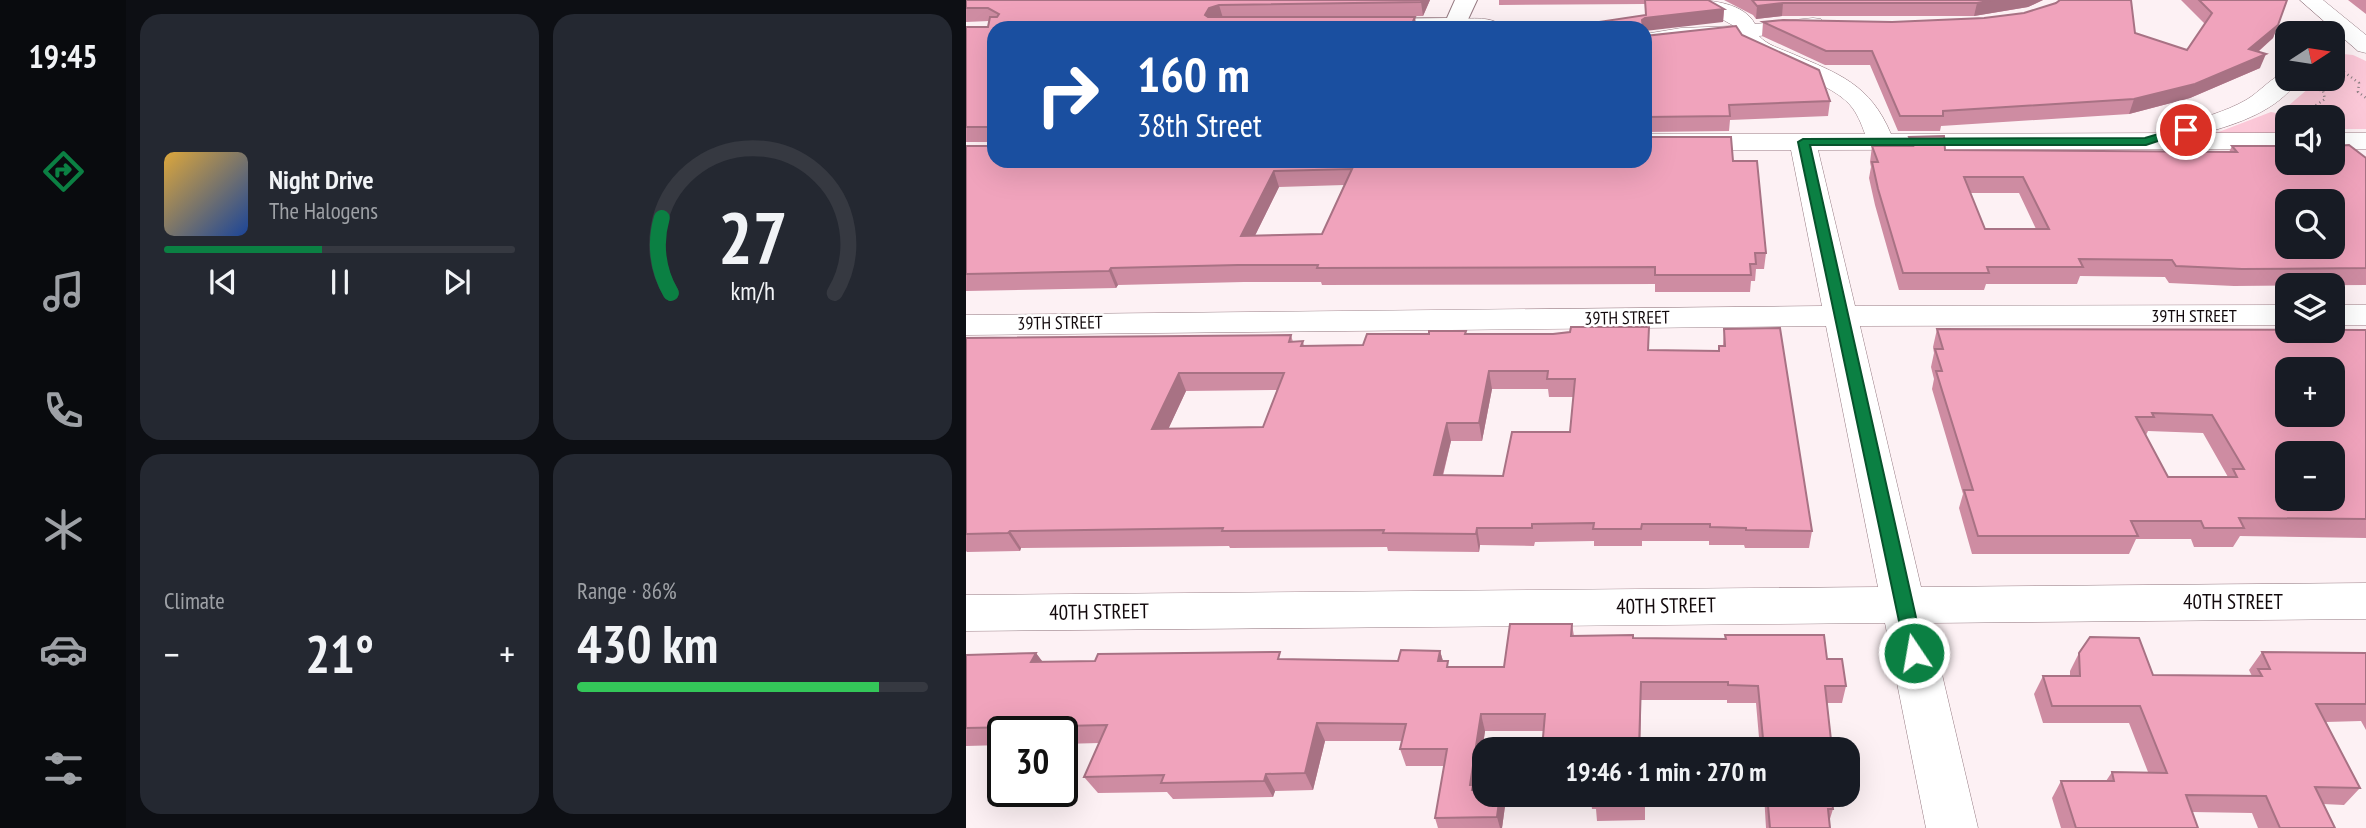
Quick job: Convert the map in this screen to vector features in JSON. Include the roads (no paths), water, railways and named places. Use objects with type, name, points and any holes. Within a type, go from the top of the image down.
[{"type":"street","points":[[1457,21],[1466,0]]},
{"type":"street","points":[[1702,0],[1744,22],[1750,42],[1764,51],[1842,83],[1860,99],[1877,126],[1881,142]]},
{"type":"street","points":[[2309,0],[2335,21]]},
{"type":"street","points":[[1652,40],[1681,35],[1746,32],[1782,26],[1834,24]]},
{"type":"street","points":[[2345,25],[2366,25]]},
{"type":"street","points":[[2345,29],[2366,47]]},
{"type":"street","points":[[2345,47],[2366,47]]},
{"type":"street","points":[[2146,142],[2222,121],[2284,91]]},
{"type":"street","points":[[1652,142],[2275,141]]},
{"type":"street","points":[[2345,141],[2366,141]]},
{"type":"street","points":[[1803,142],[1952,828]]},
{"type":"street","name":"39TH STREET","points":[[966,325],[1841,316],[2275,315]]},
{"type":"street","points":[[2345,315],[2366,315]]},
{"type":"street","name":"40TH STREET","points":[[966,614],[2366,601]]}]
